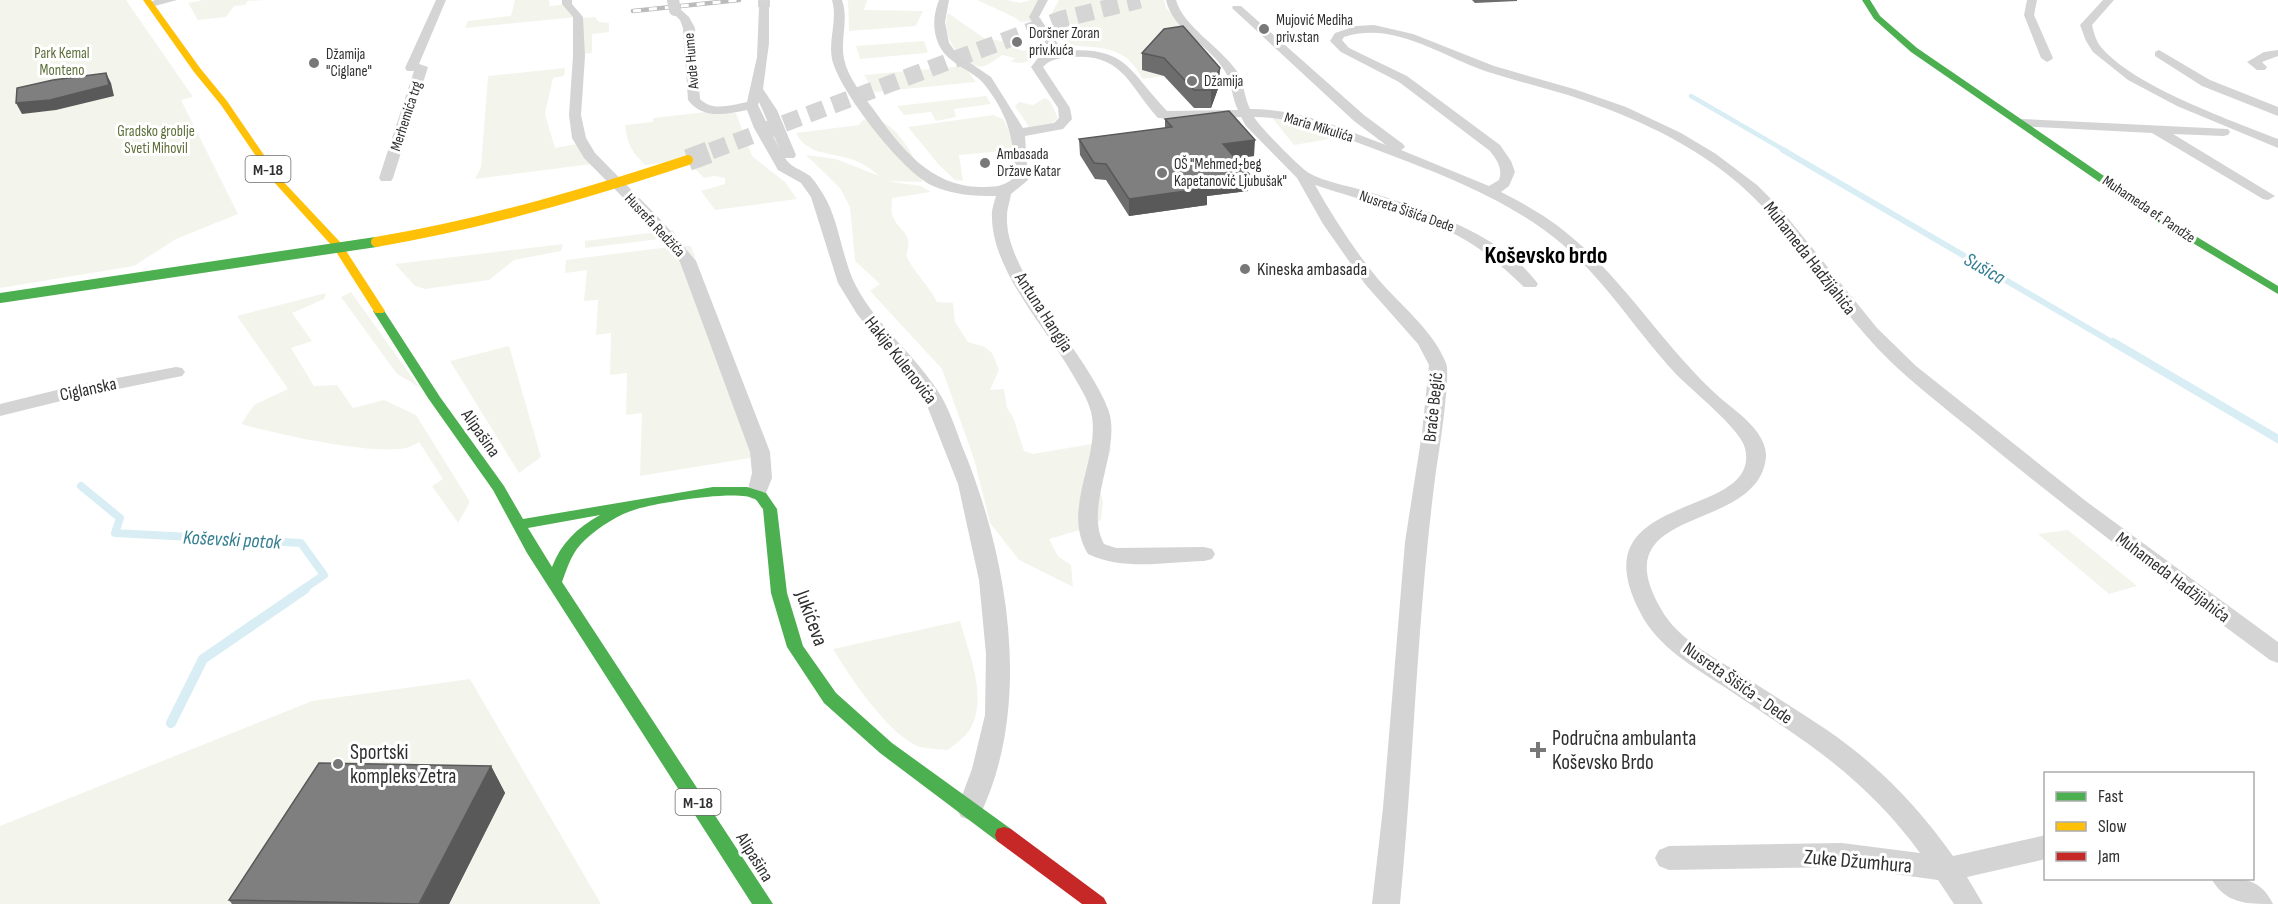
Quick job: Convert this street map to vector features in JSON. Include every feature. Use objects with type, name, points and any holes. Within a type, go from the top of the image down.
[{"type":"main road","name":"Muhameda ef. Pandže","points":[[1866,0],[1877,17],[1914,50],[2160,219],[2278,291]]},
{"type":"main road","name":"Alipašina","points":[[149,2],[197,70],[224,103],[276,179],[337,245],[434,398],[499,489],[518,525],[554,582],[763,904]]},
{"type":"main road","points":[[0,298],[417,236],[576,197],[688,160]]},
{"type":"main road","points":[[518,525],[721,490],[757,493]]},
{"type":"main road","name":"Jukićeva","points":[[757,493],[768,501],[770,509],[779,593],[795,647],[830,698],[886,748],[1098,904]]},
{"type":"main road","points":[[554,582],[566,552],[580,536],[598,522],[635,504]]},
{"type":"street","points":[[149,2],[172,0]]},
{"type":"street","name":"Merhemića trg","points":[[386,178],[406,104],[422,67],[411,68],[441,0]]},
{"type":"street","name":"Husrefa Redžića","points":[[567,0],[567,4],[578,17],[579,56],[575,115],[579,138],[588,155],[657,224],[688,261],[704,310],[760,452],[763,469],[762,481],[757,493]]},
{"type":"street","points":[[837,0],[841,13],[838,28],[838,58],[846,80],[885,135],[916,168],[937,183],[963,191],[1004,192],[1021,180],[1022,161],[1018,133],[987,79],[953,56],[947,47],[938,30],[938,13],[944,0]]},
{"type":"street","points":[[1018,133],[1058,126],[1066,119],[1064,108],[1036,67],[1045,58],[1059,54],[1034,17],[1043,0]]},
{"type":"street","name":"Braće Begić","points":[[1171,0],[1178,15],[1217,54],[1232,73],[1240,102],[1251,123],[1303,176],[1328,221],[1371,281],[1425,342],[1438,365],[1416,542],[1396,808],[1386,904]]},
{"type":"street","points":[[2032,0],[2029,15],[2047,58]]},
{"type":"street","points":[[2109,0],[2086,25],[2097,50],[2118,68],[2152,88],[2278,144]]},
{"type":"street","name":"Avde Hume","points":[[674,5],[689,28],[694,100],[698,106],[704,110],[715,110],[755,98]]},
{"type":"street","name":"Hakije Kulenovića","points":[[765,7],[766,26],[755,98],[761,128],[783,167],[806,180],[818,197],[826,215],[846,283],[863,310],[933,397],[968,484],[990,580],[998,654],[997,715],[985,769],[970,809]]},
{"type":"street","points":[[1237,8],[1359,118],[1417,161]]},
{"type":"street","name":"Muhameda Hadžijahića","points":[[1490,191],[1505,183],[1508,177],[1506,160],[1495,148],[1403,79],[1345,50],[1336,41],[1339,35],[1347,31],[1361,30],[1396,32],[1478,65],[1623,110],[1678,135],[1729,168],[1773,207],[1857,320],[1923,381],[2043,480],[2278,654]]},
{"type":"street","name":"Maria Mikulića","points":[[1059,54],[1087,52],[1103,54],[1122,64],[1163,115],[1180,117],[1272,113],[1298,118],[1417,161],[1490,191]]},
{"type":"street","points":[[2261,67],[2253,62],[2268,54],[2278,53]]},
{"type":"street","points":[[2159,54],[2206,83],[2278,112]]},
{"type":"street","points":[[2023,123],[2223,132]]},
{"type":"street","points":[[2154,128],[2268,196]]},
{"type":"street","name":"Nusreta Šišića Dede","points":[[1303,176],[1433,217],[1463,230],[1484,243],[1530,284]]},
{"type":"street","name":"Nusreta Šišića - Dede","points":[[1490,191],[1542,222],[1590,262],[1688,377],[1746,428],[1753,443],[1756,457],[1751,478],[1744,487],[1720,501],[1667,521],[1650,534],[1642,546],[1636,558],[1637,576],[1652,614],[1699,659],[1845,756],[1882,788],[1920,830],[1948,869],[1969,904]]},
{"type":"street","name":"Antuna Hangija","points":[[1004,192],[999,220],[1013,263],[1023,283],[1088,384],[1102,419],[1092,484],[1090,527],[1092,544],[1098,551],[1114,556],[1204,554]]},
{"type":"street","name":"Ciglanska","points":[[0,410],[69,393],[176,372]]},
{"type":"street","name":"Zuke Džumhura","points":[[1669,858],[1842,855],[1948,869],[2044,847]]},
{"type":"street","points":[[2226,880],[2259,904]]},
{"type":"green space","points":[[0,0],[126,0],[193,97],[181,100],[238,214],[176,239],[134,266],[0,288]]},
{"type":"green space","points":[[203,0],[265,0],[248,1],[245,5],[234,6],[226,17],[198,20],[188,3]]},
{"type":"green space","points":[[515,0],[549,0],[550,6],[567,4],[577,17],[465,28],[468,21],[511,16]]},
{"type":"green space","points":[[848,0],[867,0],[864,10],[923,11],[916,26],[849,31]]},
{"type":"green space","points":[[977,0],[1007,0],[1020,3],[1043,0],[1031,21],[1020,22]]},
{"type":"green space","points":[[1059,0],[1164,0],[1166,8],[1197,41],[1147,44],[1156,55],[1142,70],[1164,76],[1143,79],[1130,61],[1118,53],[1107,49],[1077,46],[1061,38],[1050,16]]},
{"type":"green space","points":[[948,13],[984,38],[1018,44],[1011,47],[1024,51],[1043,43],[1046,47],[1037,52],[1033,59],[1022,63],[1011,62],[1015,58],[1002,55],[987,65],[977,66],[963,58],[952,45],[946,21]]},
{"type":"green space","points":[[595,17],[599,22],[609,23],[609,32],[592,34],[592,53],[583,54],[581,18]]},
{"type":"green space","points":[[924,41],[928,52],[926,53],[860,59],[856,46]]},
{"type":"green space","points":[[964,66],[976,82],[875,92],[864,75]]},
{"type":"green space","points":[[565,68],[564,76],[553,78],[545,114],[555,148],[582,143],[599,163],[475,179],[481,167],[488,76]]},
{"type":"green space","points":[[986,96],[991,104],[954,109],[956,117],[936,121],[931,112],[904,115],[897,106]]},
{"type":"green space","points":[[1045,98],[1050,101],[1058,118],[1051,124],[1029,127],[1015,106],[1019,102],[1033,105]]},
{"type":"green space","points":[[715,111],[736,113],[752,156],[785,182],[797,199],[715,210],[701,191],[725,184],[725,178],[714,176],[704,178],[687,160],[645,165],[633,152],[627,137],[625,125],[653,122],[653,118]]},
{"type":"green space","points":[[993,115],[1003,119],[1013,138],[1014,150],[959,155],[963,181],[955,180],[939,165],[908,127]]},
{"type":"green space","points":[[1275,115],[1353,135],[1294,145],[1273,119]]},
{"type":"green space","points":[[863,120],[882,122],[902,139],[918,166],[922,182],[887,181],[921,186],[931,192],[892,198],[894,220],[907,236],[906,255],[937,302],[953,303],[955,322],[968,342],[985,347],[992,353],[999,370],[990,390],[1004,389],[1007,408],[1013,417],[1024,451],[1033,454],[1109,441],[1110,454],[1095,471],[1103,502],[1101,520],[1090,527],[1049,539],[1058,556],[1071,565],[1073,587],[1019,560],[990,523],[974,459],[942,369],[870,291],[880,284],[855,261],[850,207],[840,188],[806,155],[836,159],[879,176],[857,162],[812,149],[796,133],[859,125]]},
{"type":"green space","points":[[673,230],[677,237],[585,248],[585,241]]},
{"type":"green space","points":[[563,244],[561,251],[514,260],[489,280],[425,289],[415,286],[395,264]]},
{"type":"green space","points":[[691,246],[760,445],[750,458],[640,476],[642,413],[626,415],[627,373],[610,375],[611,333],[596,335],[598,300],[584,301],[587,270],[565,273],[566,260]]},
{"type":"green space","points":[[351,292],[419,387],[397,374],[341,297]]},
{"type":"green space","points":[[326,293],[324,299],[292,313],[312,341],[291,348],[314,386],[337,385],[353,408],[384,400],[416,415],[470,502],[458,523],[432,486],[443,479],[419,442],[406,448],[371,449],[300,438],[241,424],[254,405],[288,389],[237,316]]},
{"type":"green space","points":[[509,346],[541,457],[519,473],[450,361]]},
{"type":"green space","points":[[2068,530],[2137,586],[2109,594],[2038,534]]},
{"type":"green space","points":[[960,621],[975,676],[977,705],[975,718],[967,734],[948,750],[920,747],[908,741],[883,719],[849,675],[833,649]]},
{"type":"green space","name":"Sportski kompleks Zetra","points":[[470,679],[601,904],[0,904],[0,826],[312,701]]},
{"type":"building","points":[[1183,26],[1220,68],[1211,90],[1194,90],[1164,58],[1142,53],[1164,29]]},
{"type":"building","points":[[106,73],[109,85],[50,100],[16,103],[17,88],[53,80]]},
{"type":"building","name":"OŠ \"Mehmed-beg Kapetanović Ljubušak\"","points":[[1229,111],[1255,140],[1223,144],[1249,174],[1201,180],[1207,188],[1129,199],[1106,164],[1094,163],[1079,139],[1172,127],[1165,119]]},
{"type":"building","points":[[319,763],[491,766],[419,904],[229,900]]},
{"type":"waterway","name":"Sušica","points":[[1691,96],[1786,151]]},
{"type":"waterway","name":"Sušica","points":[[1783,150],[2115,344]]},
{"type":"waterway","name":"Sušica","points":[[2113,342],[2278,439]]},
{"type":"waterway","name":"Koševski potok","points":[[81,486],[120,518],[115,533],[301,543],[324,575],[302,590]]},
{"type":"waterway","name":"Koševski potok","points":[[171,723],[203,659],[305,589]]},
{"type":"tunnel","points":[[764,0],[764,7]]},
{"type":"tunnel","points":[[711,151],[1062,19],[1140,0]]},
{"type":"tunnel","points":[[688,160],[715,150]]},
{"type":"railway","points":[[633,11],[739,0]]},
{"type":"traffic: fast","points":[[1866,0],[1877,17],[1914,50],[2160,219],[2278,291]]},
{"type":"traffic: fast","points":[[0,298],[376,242]]},
{"type":"traffic: fast","points":[[379,311],[434,398],[499,489],[532,549],[763,904]]},
{"type":"traffic: fast","points":[[518,525],[713,491],[747,491],[761,496],[770,509],[779,593],[795,647],[830,698],[886,748],[1004,835]]},
{"type":"traffic: fast","points":[[554,582],[566,552],[580,536],[597,523],[635,504]]},
{"type":"traffic: slow","points":[[147,0],[197,70],[224,103],[276,179],[337,245],[379,311]]},
{"type":"traffic: slow","points":[[376,242],[456,227],[534,208],[688,160]]},
{"type":"traffic: jam","points":[[1004,835],[1097,904]]},
{"type":"place","name":"Mujović Mediha priv.stan","points":[[1264,29]]},
{"type":"place","name":"Doršner Zoran priv.kuća","points":[[1017,42]]},
{"type":"place","name":"Džamija \"Ciglane\"","points":[[314,63]]},
{"type":"place","name":"Džamija","points":[[1192,81]]},
{"type":"place","name":"Ambasada Države Katar","points":[[985,163]]},
{"type":"place","name":"OŠ \"Mehmed-beg Kapetanović Ljubušak\"","points":[[1162,173]]},
{"type":"place","name":"Kineska ambasada","points":[[1245,269]]},
{"type":"place","name":"Područna ambulanta Koševsko Brdo","points":[[1538,750]]},
{"type":"place","name":"Sportski kompleks Zetra","points":[[338,764]]},
{"type":"district","name":"Koševsko brdo","points":[[1546,255]]},
{"type":"park label","name":"Park Кemal Monteno","points":[[62,62]]},
{"type":"park label","name":"Gradsko groblje Sveti Mihovil","points":[[156,140]]}]
